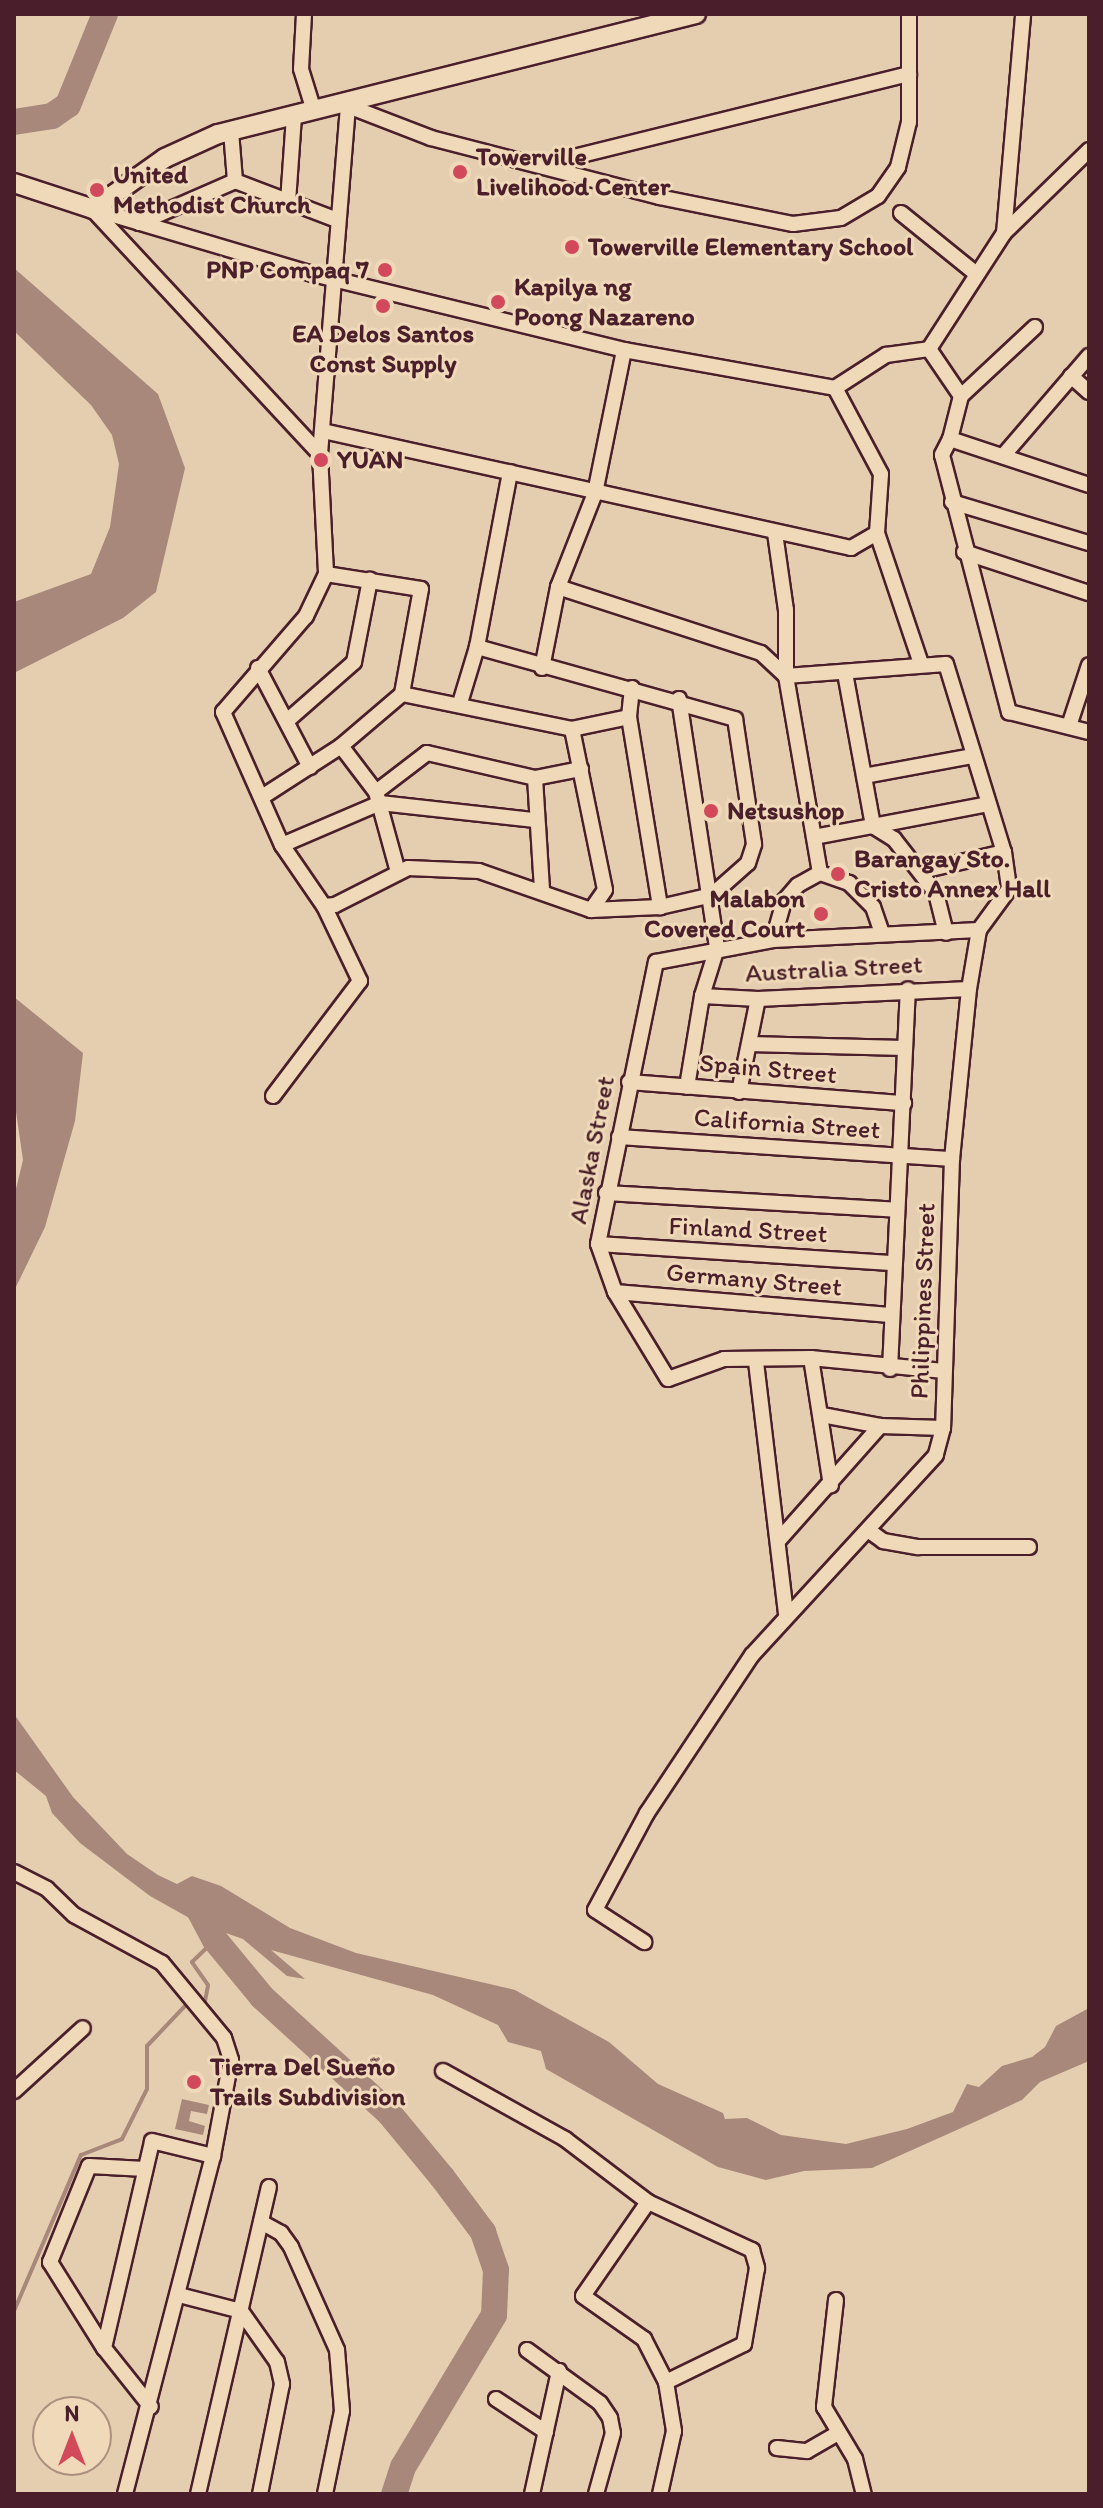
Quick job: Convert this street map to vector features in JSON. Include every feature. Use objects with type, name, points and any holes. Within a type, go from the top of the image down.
[{"type":"street","points":[[304,14],[301,69],[314,111]]},
{"type":"street","points":[[93,209],[165,158],[231,131],[346,105],[696,14]]},
{"type":"street","points":[[346,105],[431,138],[544,164],[659,197],[793,224],[841,218],[878,196],[898,167],[909,122],[909,14]]},
{"type":"street","points":[[1004,233],[1023,14]]},
{"type":"street","points":[[544,164],[909,74]]},
{"type":"street","points":[[273,1096],[360,981],[324,906],[282,845],[223,712],[306,616],[326,574],[320,454],[346,105]]},
{"type":"street","points":[[288,202],[294,116]]},
{"type":"street","points":[[231,131],[235,181]]},
{"type":"street","points":[[929,349],[975,273],[1004,233],[1089,150]]},
{"type":"street","points":[[139,223],[235,181],[337,220]]},
{"type":"street","points":[[14,183],[139,223],[332,278],[624,350],[835,388],[886,355],[929,349]]},
{"type":"street","points":[[93,209],[320,454]]},
{"type":"street","points":[[901,213],[975,273]]},
{"type":"street","points":[[1035,327],[961,396],[950,439],[942,455],[964,552],[1009,712],[1089,732]]},
{"type":"street","points":[[929,349],[961,396]]},
{"type":"street","points":[[542,668],[558,587],[595,493],[624,350]]},
{"type":"street","points":[[1003,456],[1089,356]]},
{"type":"street","points":[[1071,376],[1089,392]]},
{"type":"street","points":[[835,388],[881,474],[877,533],[921,664]]},
{"type":"street","points":[[323,431],[851,548],[877,533]]},
{"type":"street","points":[[950,439],[1089,485]]},
{"type":"street","points":[[460,703],[477,647],[510,472]]},
{"type":"street","points":[[952,502],[1089,543]]},
{"type":"street","points":[[775,533],[786,610],[786,676],[820,873]]},
{"type":"street","points":[[964,552],[1089,593]]},
{"type":"street","points":[[262,797],[341,746],[402,694],[423,596],[416,585],[326,574]]},
{"type":"street","points":[[288,720],[354,662],[370,580]]},
{"type":"street","points":[[558,587],[761,653],[786,676],[946,664],[1004,852],[1009,889],[979,930],[773,940],[717,948]]},
{"type":"street","points":[[324,906],[335,905],[398,872],[479,871],[542,890],[591,910],[660,907],[712,895],[754,855],[737,729],[727,713],[542,668],[477,647]]},
{"type":"street","points":[[1069,726],[1089,665]]},
{"type":"street","points":[[258,668],[310,767]]},
{"type":"street","points":[[845,673],[873,826],[894,839],[922,871],[936,893],[946,933]]},
{"type":"street","points":[[632,688],[629,717],[660,907]]},
{"type":"street","points":[[402,694],[460,703],[572,729],[629,717]]},
{"type":"street","points":[[679,699],[712,895],[717,948],[702,996],[687,1087]]},
{"type":"street","points":[[572,729],[605,890],[591,910]]},
{"type":"street","points":[[341,746],[378,797],[398,872]]},
{"type":"street","points":[[282,845],[378,797],[427,753],[535,778],[581,769]]},
{"type":"street","points":[[864,776],[973,756]]},
{"type":"street","points":[[535,778],[535,820],[542,890]]},
{"type":"street","points":[[378,797],[535,820]]},
{"type":"street","points":[[814,837],[988,804]]},
{"type":"street","points":[[922,871],[1004,852]]},
{"type":"street","points":[[820,873],[857,891],[873,907],[882,933]]},
{"type":"street","points":[[773,940],[784,901],[798,885],[820,873]]},
{"type":"street","name":"Philippines Street","points":[[644,1942],[595,1910],[595,1901],[717,1707],[786,1614],[936,1455],[943,1428],[952,1159],[969,989],[979,930]]},
{"type":"street","name":"Alaska Street","points":[[717,948],[656,962],[606,1193],[598,1244],[615,1292],[668,1379],[724,1359],[756,1362]]},
{"type":"street","points":[[890,1369],[890,1315],[908,989]]},
{"type":"street","name":"Australia Street","points":[[702,996],[758,999],[908,989],[969,989]]},
{"type":"street","points":[[739,1092],[758,999]]},
{"type":"street","points":[[749,1044],[904,1048]]},
{"type":"street","name":"Spain Street","points":[[629,1082],[904,1103]]},
{"type":"street","name":"California Street","points":[[619,1137],[952,1159]]},
{"type":"street","points":[[606,1193],[897,1210]]},
{"type":"street","name":"Finland Street","points":[[598,1244],[894,1263]]},
{"type":"street","name":"Germany Street","points":[[615,1292],[890,1315]]},
{"type":"street","points":[[786,1614],[756,1362],[811,1358],[890,1369],[944,1371]]},
{"type":"street","points":[[811,1358],[831,1485]]},
{"type":"street","points":[[822,1415],[880,1426],[943,1428]]},
{"type":"street","points":[[778,1541],[831,1485],[880,1426]]},
{"type":"street","points":[[868,1530],[883,1541],[918,1547],[1029,1547]]},
{"type":"street","points":[[14,1872],[47,1889],[74,1915],[162,1963],[224,2038],[231,2060],[213,2156],[151,2407],[122,2492]]},
{"type":"street","points":[[14,2091],[83,2028]]},
{"type":"street","points":[[443,2071],[565,2139],[648,2202],[739,2240],[752,2250],[757,2268],[744,2344],[666,2382]]},
{"type":"street","points":[[104,2348],[152,2141],[213,2156]]},
{"type":"street","points":[[145,2169],[89,2166],[50,2262],[104,2348],[151,2407]]},
{"type":"street","points":[[198,2494],[269,2187]]},
{"type":"street","points":[[648,2202],[583,2296],[644,2339],[666,2382],[674,2431],[660,2494]]},
{"type":"street","points":[[261,2222],[281,2233],[291,2247],[337,2350],[342,2411],[325,2494]]},
{"type":"street","points":[[179,2295],[241,2311],[266,2340],[282,2384],[260,2494]]},
{"type":"street","points":[[836,2300],[824,2407],[855,2459],[864,2494]]},
{"type":"street","points":[[527,2350],[559,2371],[610,2418],[613,2433],[596,2494]]},
{"type":"street","points":[[532,2494],[559,2371]]},
{"type":"street","points":[[496,2399],[546,2432]]},
{"type":"street","points":[[777,2448],[807,2451],[838,2433]]},
{"type":"shaded area","points":[[14,268],[158,394],[185,468],[156,592],[123,618],[14,673],[14,602],[91,574],[110,527],[119,464],[112,435],[91,405],[14,331]]},
{"type":"shaded area","points":[[14,997],[83,1053],[75,1121],[45,1227],[14,1291],[14,1197],[23,1160],[14,1098]]},
{"type":"shaded area","points":[[14,1714],[73,1797],[127,1854],[158,1875],[177,1884],[192,1876],[221,1886],[290,1928],[356,1953],[515,1990],[609,2042],[658,2084],[723,2113],[725,2119],[747,2118],[781,2135],[846,2144],[907,2129],[953,2112],[967,2084],[979,2087],[1002,2066],[1032,2057],[1045,2047],[1056,2026],[1089,2008],[1089,2061],[1040,2082],[1022,2100],[872,2168],[804,2171],[766,2180],[718,2167],[546,2069],[541,2051],[508,2042],[498,2025],[433,1995],[271,1950],[305,1979],[287,1976],[243,1939],[200,1924],[150,1896],[80,1843],[52,1813],[46,1796],[14,1770]]},
{"type":"shaded area","points":[[182,2099],[209,2105],[207,2114],[191,2111],[189,2121],[205,2126],[203,2135],[175,2129]]},
{"type":"waterway","points":[[14,122],[52,116],[68,105],[105,14]]},
{"type":"waterway","points":[[200,1912],[215,1940],[262,1997],[389,2113],[442,2177],[483,2232],[496,2270],[494,2315],[403,2467],[394,2494]]},
{"type":"waterway","points":[[205,2001],[208,1985],[192,1962],[215,1940]]},
{"type":"waterway","points":[[14,2311],[81,2155],[122,2139],[147,2089],[147,2046],[185,2006]]},
{"type":"place","name":"Towerville Livelihood Center","points":[[460,172]]},
{"type":"place","name":"United Methodist Church","points":[[97,190]]},
{"type":"place","name":"Towerville Elementary School","points":[[572,247]]},
{"type":"place","name":"PNP Compaq 7","points":[[385,270]]},
{"type":"place","name":"Kapilya ng Poong Nazareno","points":[[498,302]]},
{"type":"place","name":"EA Delos Santos Const Supply","points":[[383,306]]},
{"type":"place","name":"YUAN","points":[[321,460]]},
{"type":"place","name":"Netsushop","points":[[711,811]]},
{"type":"place","name":"Barangay Sto. Cristo Annex Hall","points":[[838,874]]},
{"type":"place","name":"Malabon Covered Court","points":[[821,914]]},
{"type":"place","name":"Tierra Del Sueño Trails Subdivision","points":[[194,2082]]}]
